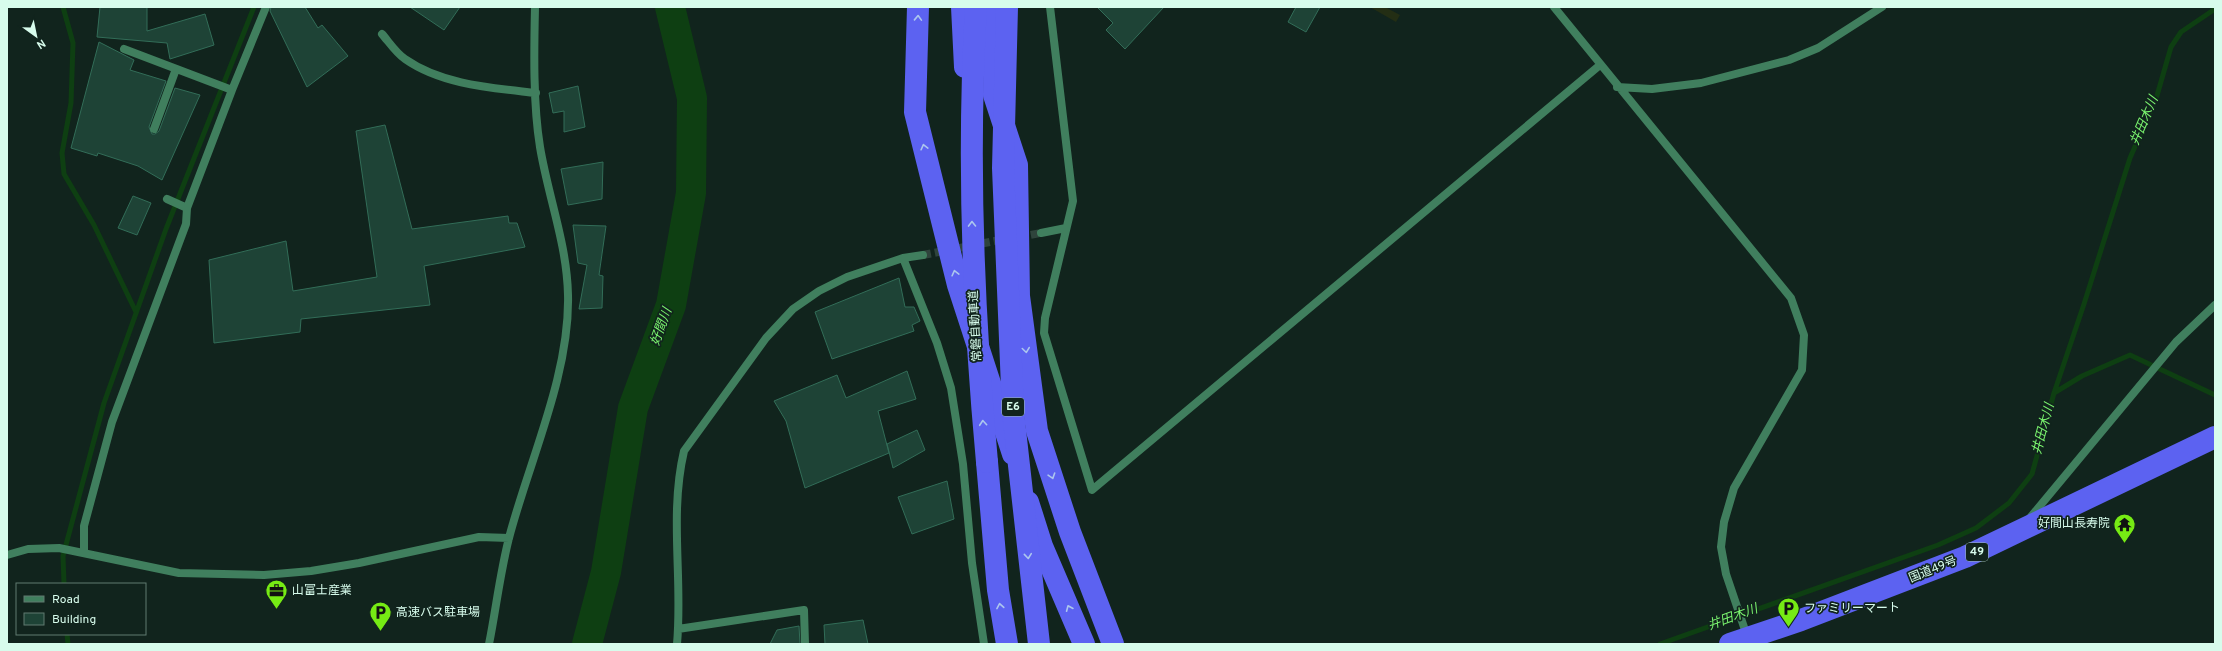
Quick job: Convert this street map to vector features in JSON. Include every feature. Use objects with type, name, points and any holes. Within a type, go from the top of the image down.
[{"type":"highway","points":[[918,7],[915,112],[958,285],[1042,546],[1084,644]]},
{"type":"highway","points":[[962,7],[972,192]]},
{"type":"highway","name":"常磐自動車道","points":[[976,7],[972,192],[973,280],[980,384],[998,590],[1007,644]]},
{"type":"highway","points":[[995,7],[994,94],[1017,165],[1019,296],[1037,430],[1070,532],[1113,644]]},
{"type":"highway","name":"E6","points":[[1006,7],[1003,168],[1013,412],[1039,644]]},
{"type":"highway","points":[[1005,77],[1013,7]]},
{"type":"highway","name":"国道49号","points":[[1740,635],[1801,620],[1965,557],[2215,437]]},
{"type":"street","points":[[84,553],[84,526],[112,422],[186,224],[185,207],[230,89],[266,7]]},
{"type":"street","points":[[489,644],[509,538],[556,382],[566,338],[568,294],[563,250],[540,146],[534,56],[535,7]]},
{"type":"street","points":[[1050,7],[1073,201],[1045,318],[1044,333],[1092,490],[1600,65]]},
{"type":"street","points":[[1554,7],[1617,87],[1790,298],[1804,334],[1802,370],[1734,488],[1724,522],[1721,547],[1726,574],[1736,604],[1740,635]]},
{"type":"street","points":[[1617,87],[1652,89],[1701,83],[1789,60],[1818,48],[1882,7]]},
{"type":"street","points":[[382,34],[404,59],[450,79],[493,88],[536,93]]},
{"type":"street","points":[[124,49],[230,89]]},
{"type":"street","points":[[154,129],[176,69]]},
{"type":"street","points":[[167,199],[185,207]]},
{"type":"street","points":[[1041,233],[1066,228]]},
{"type":"street","points":[[677,644],[676,508],[679,471],[684,451],[766,338],[793,309],[819,291],[847,277],[903,258],[924,255]]},
{"type":"street","points":[[903,258],[937,342],[951,388],[962,464],[972,563],[984,644]]},
{"type":"street","points":[[2018,532],[2176,342],[2215,305]]},
{"type":"street","points":[[7,555],[28,549],[59,548],[179,572],[264,575],[311,571],[359,563],[479,537],[509,538]]},
{"type":"street","points":[[678,629],[804,610],[805,644]]},
{"type":"green space","points":[[1370,7],[1385,7],[1400,15],[1396,22]]},
{"type":"building","points":[[100,7],[147,7],[147,31],[205,14],[214,45],[170,59],[167,43],[97,37]]},
{"type":"building","points":[[271,7],[305,7],[318,28],[322,25],[348,56],[307,87],[270,11]]},
{"type":"building","points":[[410,7],[460,7],[444,30]]},
{"type":"building","points":[[1097,7],[1164,7],[1125,49],[1106,30],[1113,23]]},
{"type":"building","points":[[1296,7],[1320,7],[1306,32],[1288,22]]},
{"type":"building","points":[[99,42],[134,60],[130,70],[166,81],[149,127],[152,134],[159,131],[175,88],[200,95],[162,180],[138,166],[98,153],[97,156],[71,148]]},
{"type":"building","points":[[578,86],[585,127],[564,132],[564,111],[553,113],[549,93]]},
{"type":"building","points":[[385,125],[412,229],[508,216],[509,223],[517,223],[525,247],[424,266],[430,305],[301,319],[300,332],[214,343],[209,260],[286,241],[293,291],[377,277],[356,131]]},
{"type":"building","points":[[603,162],[602,199],[568,205],[561,169]]},
{"type":"building","points":[[133,196],[151,203],[137,235],[118,228]]},
{"type":"building","points":[[573,225],[606,226],[599,275],[603,276],[602,308],[579,309],[587,265],[578,263]]},
{"type":"building","points":[[899,278],[905,307],[914,307],[920,321],[912,325],[914,331],[832,359],[815,312]]},
{"type":"building","points":[[907,371],[916,399],[878,411],[889,453],[805,488],[786,421],[774,401],[837,375],[846,398]]},
{"type":"building","points":[[917,430],[925,450],[893,468],[887,444]]},
{"type":"building","points":[[947,481],[954,519],[912,534],[898,497]]},
{"type":"building","points":[[863,620],[868,644],[825,644],[824,625]]},
{"type":"building","points":[[799,626],[800,644],[770,644],[777,630]]},
{"type":"waterway","points":[[63,7],[73,43],[71,103],[62,153],[64,174],[94,225],[136,312]]},
{"type":"waterway","points":[[64,583],[63,556],[104,403],[166,229],[254,7]]},
{"type":"waterway","name":"好間川","points":[[587,644],[606,572],[633,408],[671,305],[691,193],[692,98],[670,7]]},
{"type":"waterway","name":"井田木川","points":[[1660,644],[1938,545],[1976,528],[2009,503],[2032,474],[2054,393],[2130,158],[2156,99],[2171,47],[2181,32],[2215,9]]},
{"type":"waterway","points":[[2054,393],[2082,376],[2130,355],[2215,395]]},
{"type":"waterway","points":[[67,635],[68,644]]},
{"type":"tunnel","points":[[1019,237],[1041,233]]},
{"type":"tunnel","points":[[923,255],[1005,239]]},
{"type":"place","name":"好間山長寿院","points":[[2125,544]]},
{"type":"place","name":"山富士産業","points":[[276,610]]},
{"type":"place","name":"ファミリーマート","points":[[1789,628]]},
{"type":"place","name":"高速バス駐車場","points":[[381,632]]}]
